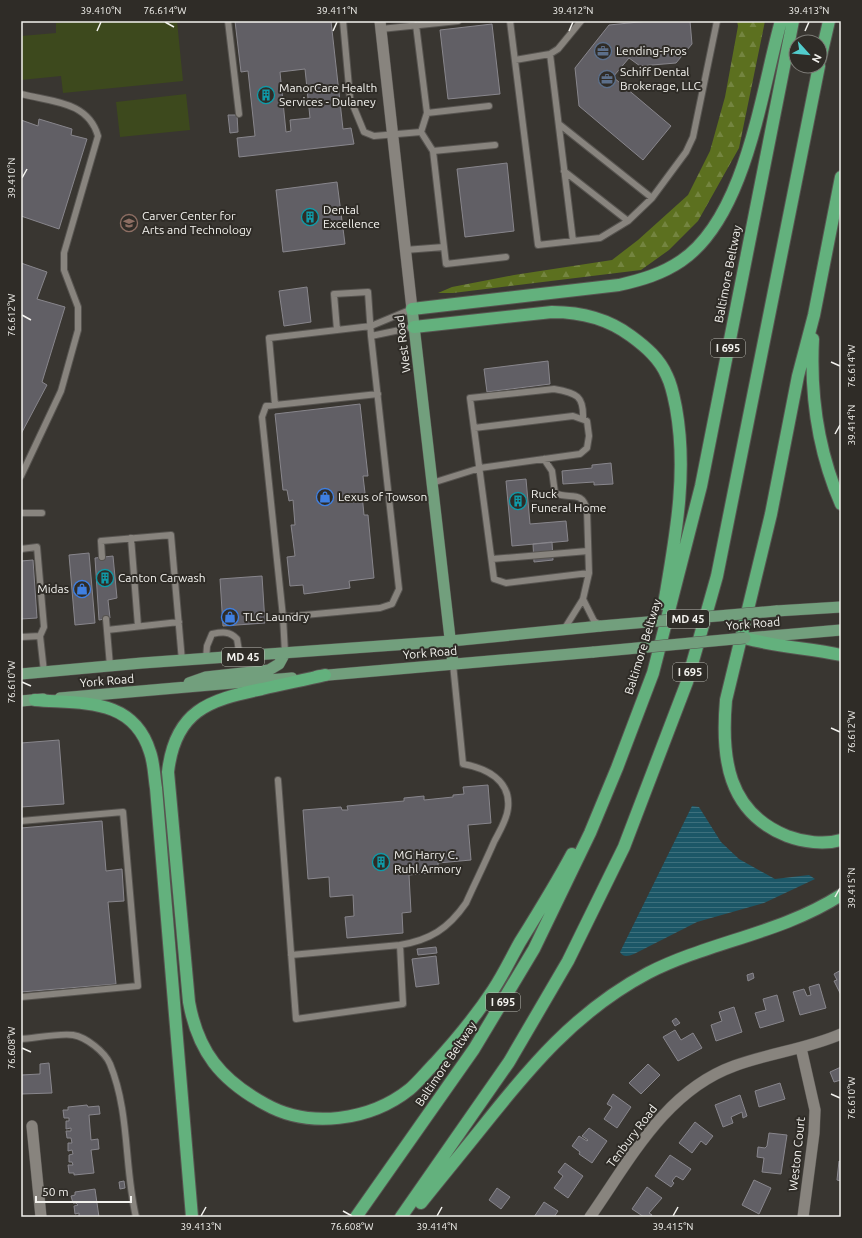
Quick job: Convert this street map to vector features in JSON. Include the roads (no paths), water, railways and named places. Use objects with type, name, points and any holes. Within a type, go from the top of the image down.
[{"type":"highway","points":[[412,309],[619,285],[648,278],[665,271],[682,260],[698,246],[715,226],[737,178],[757,117],[781,21]]},
{"type":"highway","name":"Baltimore Beltway","points":[[356,1217],[438,1103],[509,993],[562,894],[590,833],[618,768],[653,673],[701,486],[792,21]]},
{"type":"highway","points":[[826,34],[829,21]]},
{"type":"highway","name":"I 695","points":[[401,1217],[509,1062],[568,961],[624,847],[687,682],[717,576],[817,74]]},
{"type":"highway","points":[[841,177],[814,315],[798,376],[771,514],[726,700],[724,726],[725,753],[731,780],[740,799],[753,814],[767,826],[798,840],[834,842],[841,840]]},
{"type":"highway","points":[[414,327],[552,312],[571,312],[590,315],[609,323],[626,332],[655,356],[667,376],[674,398],[680,428],[682,459],[676,532],[653,673]]},
{"type":"highway","points":[[814,315],[812,366],[813,397],[817,428],[825,460],[841,504]]},
{"type":"highway","points":[[745,638],[767,640],[841,655]]},
{"type":"highway","points":[[325,675],[228,696],[212,702],[200,710],[181,730],[170,756],[168,772],[189,1002],[193,1024],[213,1062],[229,1081],[268,1106],[290,1115],[313,1119],[332,1119],[371,1110],[388,1103],[410,1089],[452,1044],[494,989],[553,889],[618,768]]},
{"type":"highway","points":[[35,700],[100,706],[118,711],[130,718],[139,727],[151,752],[156,788],[192,1217]]},
{"type":"highway","points":[[409,1217],[528,1069],[563,1033],[595,1007],[648,973],[681,959],[794,920],[841,895]]},
{"type":"main road","name":"West Road","points":[[412,309],[453,664]]},
{"type":"main road","name":"York Road","points":[[21,674],[562,632],[601,626],[841,606]]},
{"type":"main road","name":"York Road","points":[[767,640],[841,630]]},
{"type":"main road","name":"York Road","points":[[21,701],[745,638]]},
{"type":"main road","points":[[177,688],[206,676],[269,670],[279,664],[285,653]]},
{"type":"street","name":"West Road","points":[[381,25],[412,309]]},
{"type":"street","name":"Tenbury Road","points":[[590,1217],[653,1127],[672,1105],[693,1087],[710,1076],[734,1066],[801,1048],[841,1034]]},
{"type":"street","name":"Weston Court","points":[[801,1048],[815,1110],[814,1133],[803,1217]]},
{"type":"street","points":[[32,1126],[41,1217]]},
{"type":"lane","points":[[228,21],[239,114]]},
{"type":"lane","points":[[343,21],[350,98],[356,116],[364,132],[374,136],[422,132]]},
{"type":"lane","points":[[381,25],[416,25],[458,21]]},
{"type":"lane","points":[[510,21],[538,245],[600,238],[628,221],[652,198],[686,152],[693,137],[717,21]]},
{"type":"lane","points":[[515,60],[550,54],[558,49],[581,21]]},
{"type":"lane","points":[[416,25],[428,113],[422,132],[433,151],[446,264],[506,257]]},
{"type":"lane","points":[[550,54],[573,241]]},
{"type":"lane","points":[[21,94],[78,108],[87,114],[95,124],[98,136],[64,253],[64,270],[78,307],[78,330],[61,391],[21,476]]},
{"type":"lane","points":[[428,113],[489,106]]},
{"type":"lane","points":[[559,124],[652,198]]},
{"type":"lane","points":[[433,151],[495,145]]},
{"type":"lane","points":[[564,172],[628,221]]},
{"type":"lane","points":[[405,250],[444,247]]},
{"type":"lane","points":[[283,617],[380,608],[392,604],[400,589],[371,336],[368,292],[334,294],[337,330]]},
{"type":"lane","points":[[275,405],[269,338],[371,326],[412,309]]},
{"type":"lane","points":[[371,336],[414,327]]},
{"type":"lane","points":[[583,419],[583,405],[580,399],[566,391],[554,389],[470,398],[494,579],[506,583],[589,573]]},
{"type":"lane","points":[[285,653],[283,617],[262,417],[266,406],[378,394]]},
{"type":"lane","points":[[432,482],[480,468],[580,454],[587,448],[589,436],[587,421],[573,416],[474,428]]},
{"type":"lane","points":[[544,459],[552,471],[556,493],[561,496],[575,496],[581,498],[585,503],[589,573],[583,599],[562,632]]},
{"type":"lane","points":[[21,513],[42,513]]},
{"type":"lane","points":[[102,558],[101,541],[171,535],[182,661]]},
{"type":"lane","points":[[131,538],[138,626]]},
{"type":"lane","points":[[21,549],[38,547],[44,626],[40,636],[44,672]]},
{"type":"lane","points":[[492,560],[588,551]]},
{"type":"lane","points":[[583,599],[594,621],[601,626]]},
{"type":"lane","points":[[106,618],[110,666]]},
{"type":"lane","points":[[106,630],[179,622]]},
{"type":"lane","points":[[206,659],[209,638],[212,634],[218,632],[227,632],[237,639],[240,657]]},
{"type":"lane","points":[[21,637],[40,636]]},
{"type":"lane","points":[[291,955],[414,943],[447,927],[466,903],[500,830],[508,808],[504,788],[498,780],[489,772],[478,767],[463,764],[453,664]]},
{"type":"lane","points":[[278,780],[296,1019],[403,1004],[400,945]]},
{"type":"lane","points":[[21,821],[123,812],[138,986],[21,997]]},
{"type":"lane","points":[[21,1039],[73,1035],[90,1043],[109,1063],[124,1112],[129,1177],[136,1217]]},
{"type":"water","points":[[692,806],[699,807],[721,842],[739,859],[775,879],[809,875],[815,879],[764,903],[697,922],[634,954],[625,956],[620,952]]},
{"type":"place","name":"Lending-Pros","points":[[603,51]]},
{"type":"place","name":"Schiff Dental Brokerage, LLC","points":[[607,79]]},
{"type":"place","name":"ManorCare Health Services - Dulaney","points":[[266,95]]},
{"type":"place","name":"Dental Excellence","points":[[310,217]]},
{"type":"place","name":"Carver Center for Arts and Technology","points":[[129,223]]},
{"type":"place","name":"Lexus of Towson","points":[[325,497]]},
{"type":"place","name":"Ruck Funeral Home","points":[[518,501]]},
{"type":"place","name":"Canton Carwash","points":[[105,578]]},
{"type":"place","name":"Midas","points":[[82,589]]},
{"type":"place","name":"TLC Laundry","points":[[230,617]]},
{"type":"place","name":"MG Harry C. Ruhl Armory","points":[[381,862]]}]
